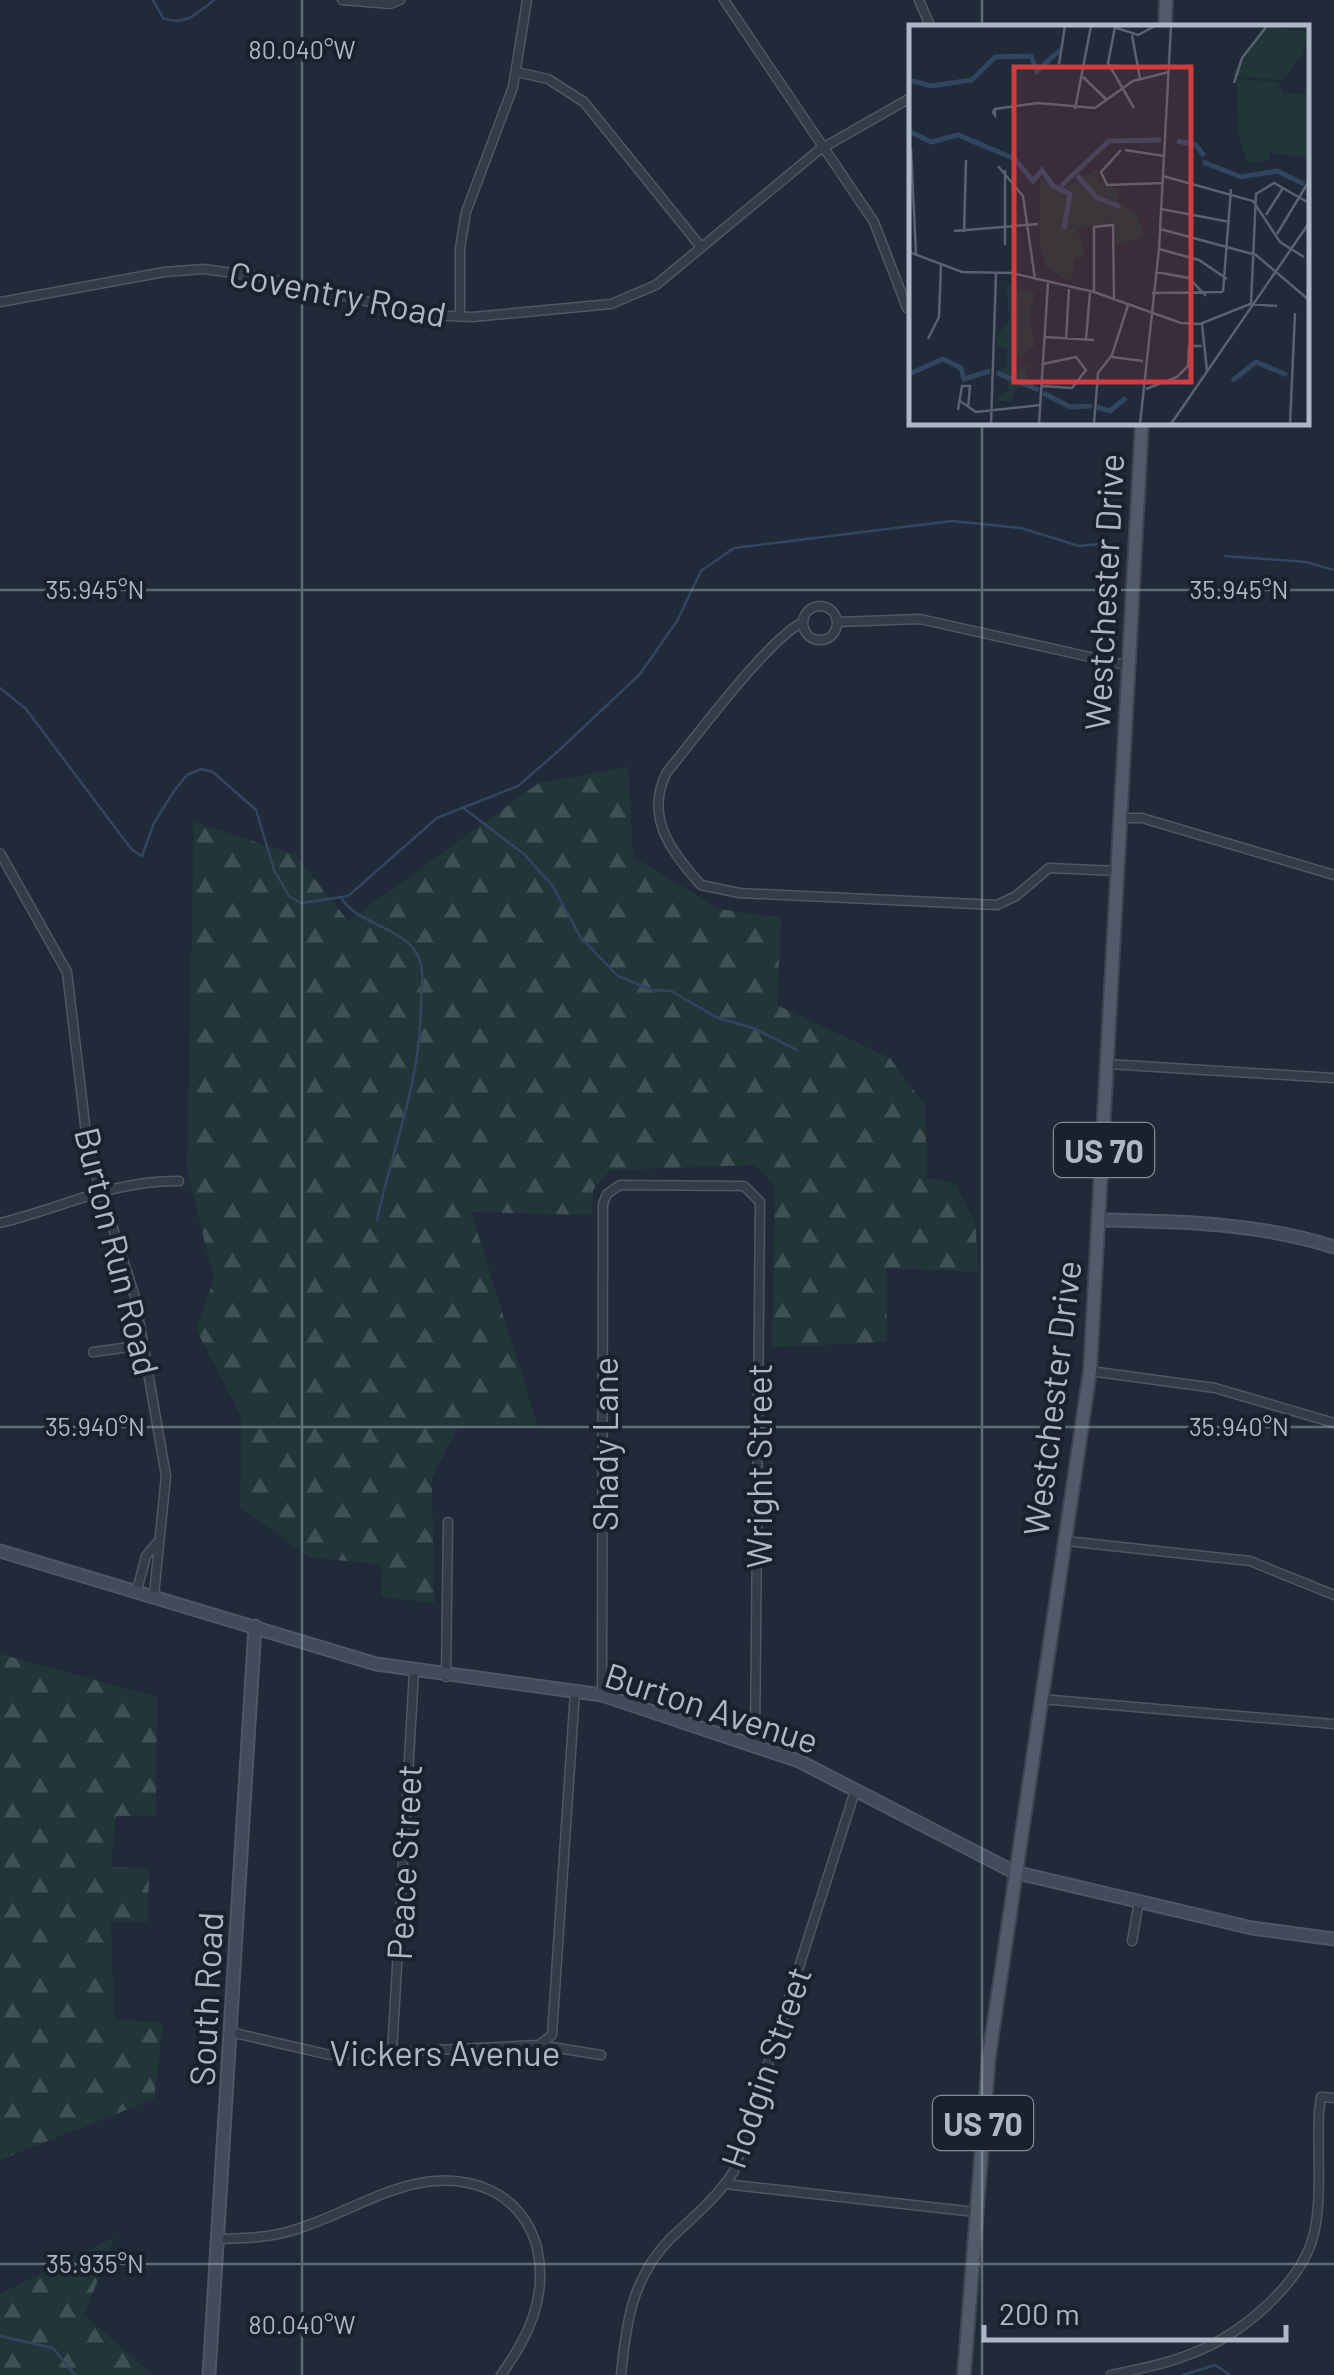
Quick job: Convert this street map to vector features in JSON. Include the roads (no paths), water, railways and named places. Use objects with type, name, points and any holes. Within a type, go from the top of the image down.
[{"type":"main road","points":[[1164,25],[1166,0]]},
{"type":"main road","name":"Westchester Drive","points":[[964,2375],[989,2056],[1090,1372],[1142,425]]},
{"type":"street","points":[[342,0],[390,4],[400,0]]},
{"type":"street","points":[[460,316],[460,248],[466,212],[517,72],[527,0]]},
{"type":"street","points":[[724,0],[874,222],[907,308]]},
{"type":"street","points":[[919,0],[930,25]]},
{"type":"street","points":[[517,72],[548,79],[584,102],[701,248]]},
{"type":"street","name":"Coventry Road","points":[[0,302],[164,272],[203,269],[263,277],[388,309],[460,316],[611,304],[656,285],[826,146],[909,98]]},
{"type":"street","points":[[803,622],[809,637],[820,641],[834,634],[838,622],[833,612],[818,606],[808,612],[803,622],[789,629],[666,772],[658,789],[659,824],[701,885],[739,893],[997,905],[1016,896],[1049,868],[1118,871]]},
{"type":"street","points":[[838,622],[920,618],[1130,666]]},
{"type":"street","points":[[1122,818],[1142,818],[1334,875]]},
{"type":"street","name":"Burton Run Road","points":[[0,853],[67,972],[88,1150],[135,1297],[166,1476],[156,1544],[160,1558],[154,1595]]},
{"type":"street","points":[[1108,1064],[1334,1078]]},
{"type":"street","points":[[0,1222],[142,1180],[179,1181]]},
{"type":"street","name":"Wright Street","points":[[607,1194],[620,1185],[733,1183],[754,1191],[760,1202],[755,1743]]},
{"type":"street","name":"Shady Lane","points":[[602,1694],[602,1204],[607,1194]]},
{"type":"street","points":[[1100,1220],[1183,1221],[1272,1232],[1334,1247]]},
{"type":"street","points":[[93,1352],[144,1345]]},
{"type":"street","points":[[1090,1372],[1215,1388],[1334,1423]]},
{"type":"street","points":[[446,1677],[448,1522]]},
{"type":"street","points":[[1066,1541],[1250,1561],[1334,1595]]},
{"type":"street","name":"Burton Run Road","points":[[137,1590],[146,1556],[156,1544]]},
{"type":"street","name":"Burton Avenue","points":[[0,1551],[414,1672],[602,1694],[755,1743],[1014,1872],[1252,1928],[1334,1939]]},
{"type":"street","name":"South Road","points":[[209,2375],[255,1626]]},
{"type":"street","name":"Peace Street","points":[[392,2053],[414,1672]]},
{"type":"street","points":[[539,2044],[552,2035],[574,1692]]},
{"type":"street","points":[[1041,1699],[1334,1724]]},
{"type":"street","name":"Hodgin Street","points":[[621,2375],[626,2324],[640,2282],[658,2253],[725,2184],[741,2151],[856,1791]]},
{"type":"street","points":[[1132,1941],[1139,1901]]},
{"type":"street","name":"Vickers Avenue","points":[[230,2032],[330,2055],[539,2044],[601,2055]]},
{"type":"street","points":[[1111,2375],[1175,2360],[1211,2345],[1287,2283],[1300,2265],[1315,2228],[1321,2097],[1334,2098]]},
{"type":"street","points":[[218,2238],[276,2236],[380,2194],[440,2180],[474,2184],[503,2196],[527,2223],[542,2278],[526,2339],[501,2375]]},
{"type":"street","points":[[725,2184],[974,2212]]},
{"type":"waterway","points":[[153,0],[163,18],[178,21],[214,0]]},
{"type":"waterway","points":[[0,688],[26,709],[132,850],[142,856],[154,823],[187,775],[201,769],[213,772],[256,810],[274,870],[289,896],[301,903],[348,896],[437,818],[518,786],[640,674],[677,621],[701,571],[734,548],[952,521],[1021,528],[1079,546],[1111,543]]},
{"type":"waterway","points":[[1225,556],[1306,562],[1334,570]]},
{"type":"waterway","points":[[462,807],[524,854],[552,885],[581,938],[618,976],[652,990],[671,991],[718,1018],[753,1028],[797,1050]]},
{"type":"waterway","points":[[342,899],[359,915],[403,939],[419,958],[422,970],[416,1061],[377,1220]]},
{"type":"waterway","points":[[0,2336],[53,2348],[75,2375]]},
{"type":"waterway","points":[[1183,2375],[1215,2365],[1230,2375]]}]
